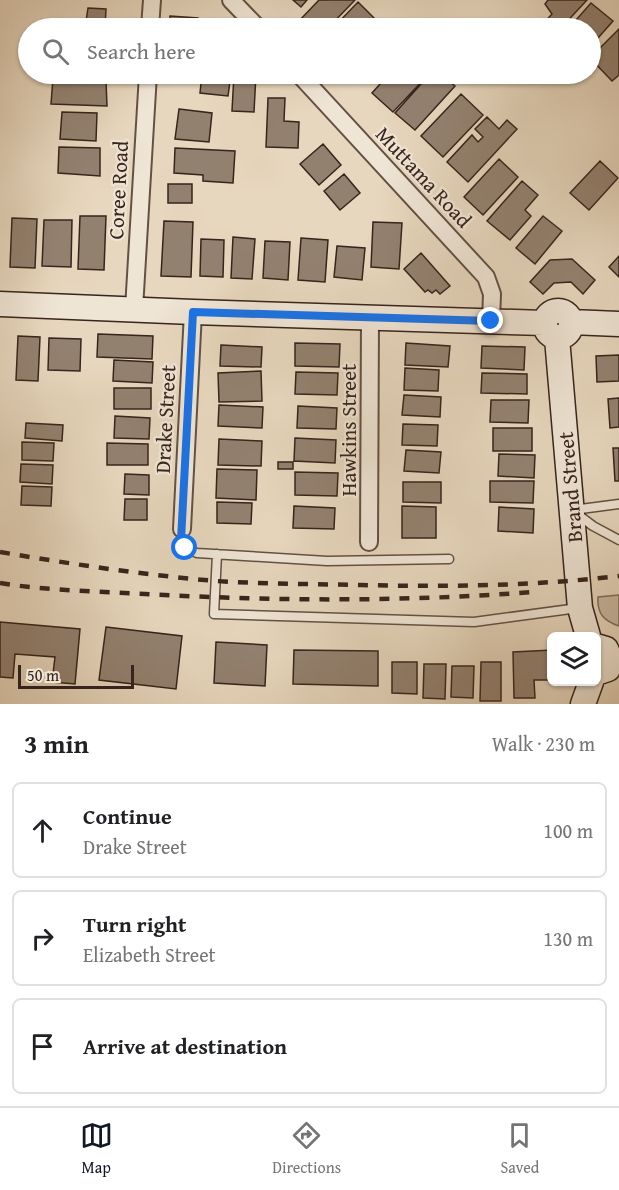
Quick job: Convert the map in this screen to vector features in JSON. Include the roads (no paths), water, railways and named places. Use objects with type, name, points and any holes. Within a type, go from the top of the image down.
[{"type":"street","points":[[151,18],[152,0]]},
{"type":"street","points":[[231,0],[248,18]]},
{"type":"street","name":"Coree Road","points":[[134,309],[147,84]]},
{"type":"street","name":"Muttama Road","points":[[308,84],[486,277],[492,294],[491,321]]},
{"type":"street","points":[[0,304],[491,321],[558,327],[619,324]]},
{"type":"street","name":"Drake Street","points":[[182,528],[193,312]]},
{"type":"street","name":"Hawkins Street","points":[[369,542],[370,317]]},
{"type":"street","name":"Brand Street","points":[[558,327],[580,608],[587,632]]},
{"type":"street","points":[[583,704],[589,686]]},
{"type":"lane","points":[[572,510],[619,504]]},
{"type":"lane","points":[[572,510],[593,526],[619,540]]},
{"type":"lane","points":[[182,528],[181,540],[185,548],[196,553],[327,561],[449,559]]},
{"type":"lane","points":[[217,554],[214,614],[474,622],[580,608]]},
{"type":"railway","points":[[0,552],[135,572],[252,583],[458,586],[522,584],[619,576]]},
{"type":"railway","points":[[0,583],[72,590],[290,599],[436,598],[532,592]]}]
